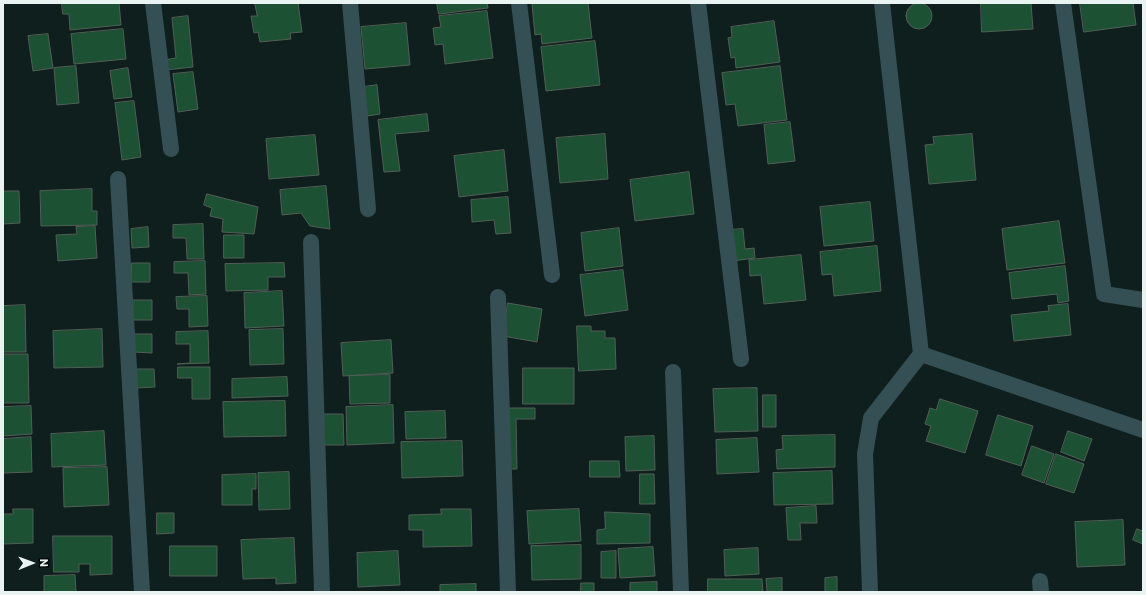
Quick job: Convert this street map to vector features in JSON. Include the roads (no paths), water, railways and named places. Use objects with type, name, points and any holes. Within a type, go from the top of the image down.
[{"type":"street","points":[[153,3],[171,149]]},
{"type":"street","points":[[350,3],[368,209]]},
{"type":"street","points":[[519,3],[552,275]]},
{"type":"street","points":[[698,3],[741,359]]},
{"type":"street","points":[[870,592],[865,454],[871,418],[921,354],[882,3]]},
{"type":"street","points":[[1063,3],[1104,294],[1143,300]]},
{"type":"street","points":[[118,179],[142,592]]},
{"type":"street","points":[[311,242],[322,592]]},
{"type":"street","points":[[498,297],[508,592]]},
{"type":"street","points":[[921,354],[1143,430]]},
{"type":"street","points":[[673,372],[681,592]]}]
